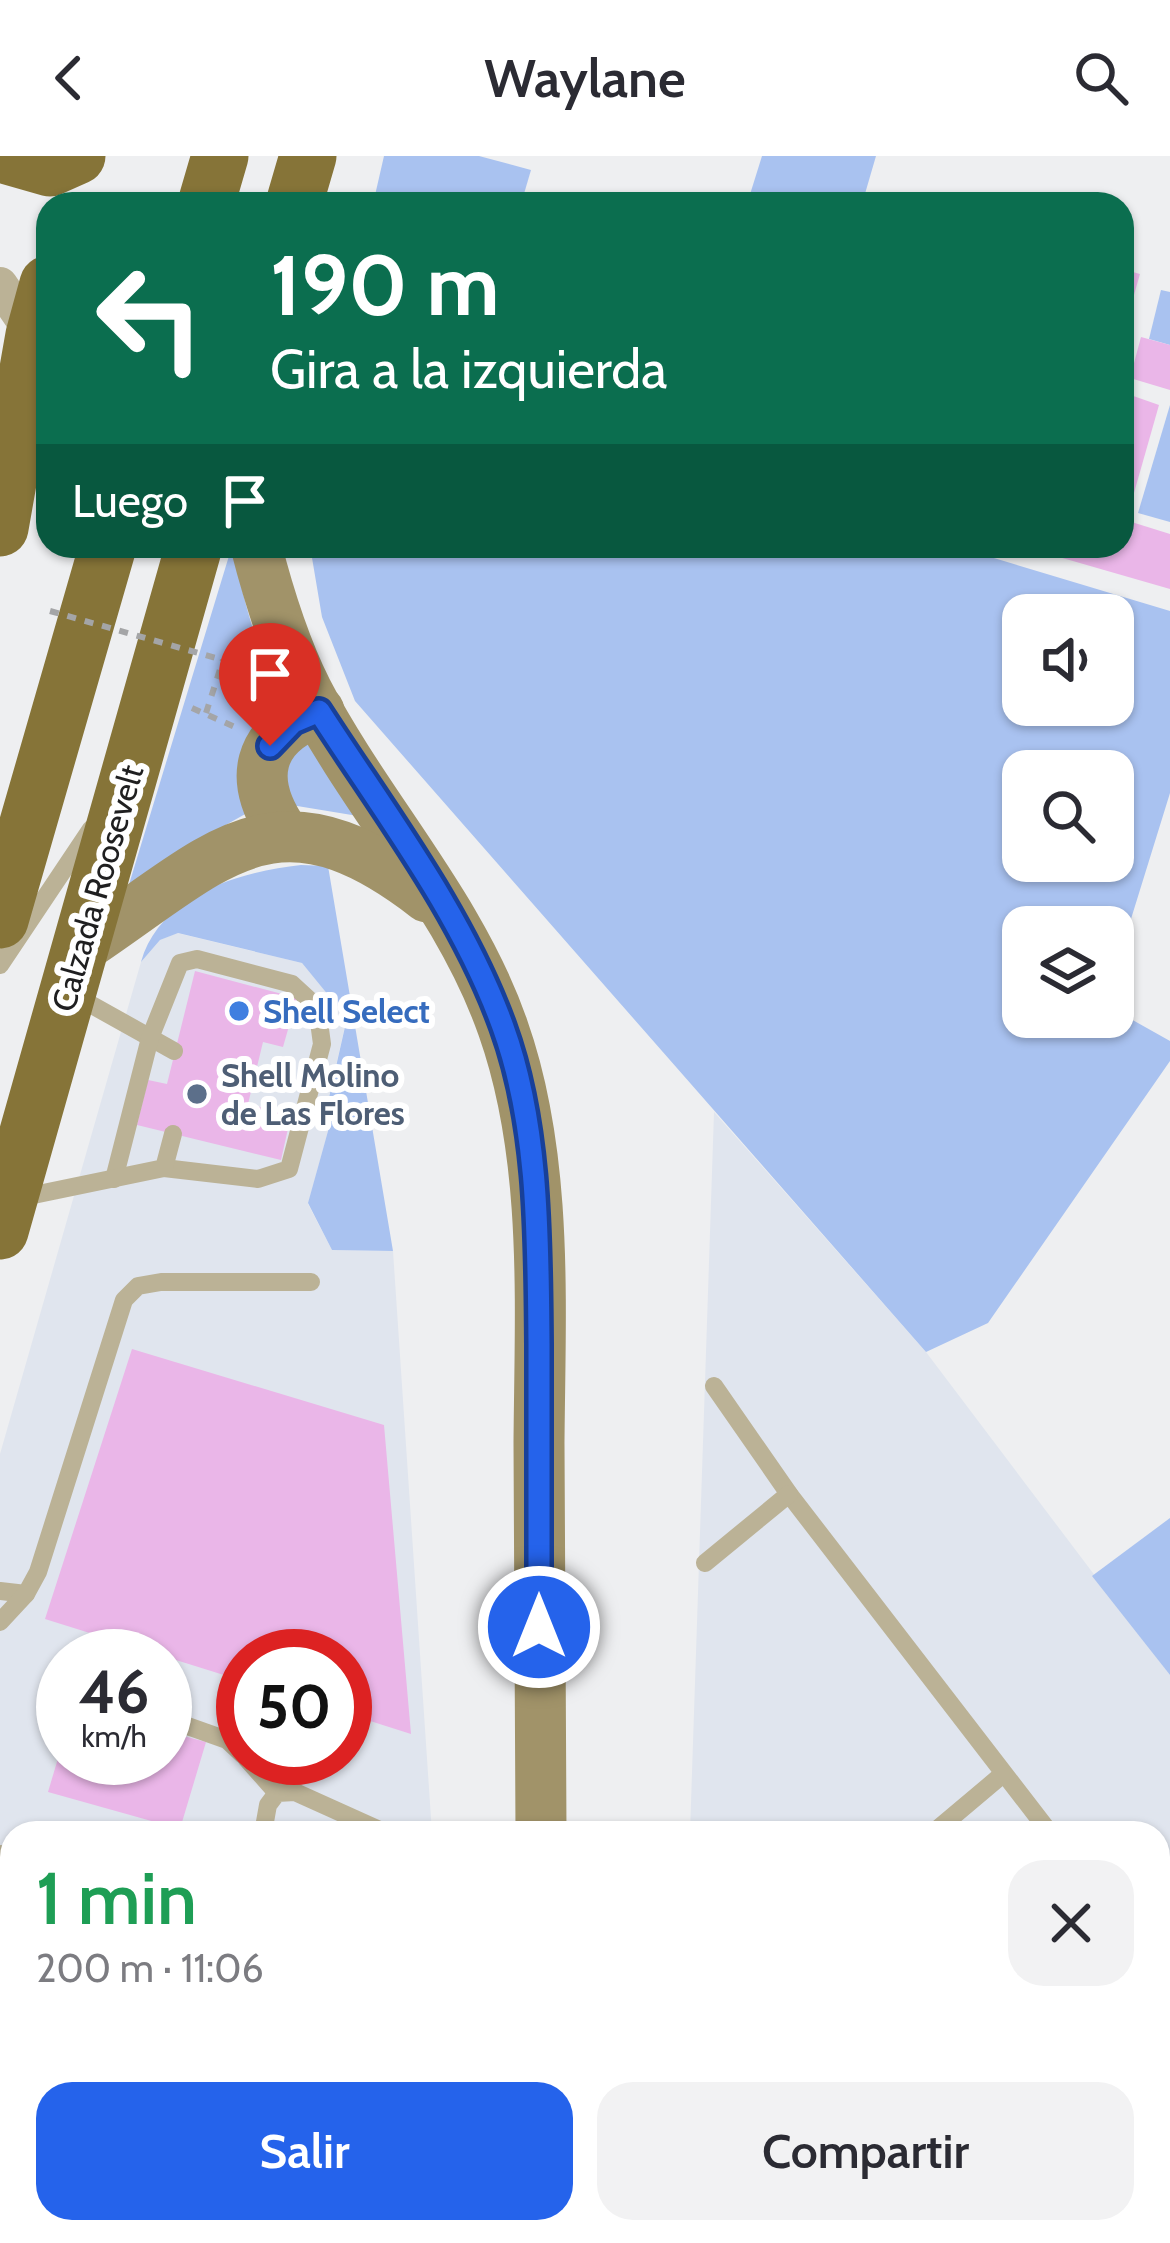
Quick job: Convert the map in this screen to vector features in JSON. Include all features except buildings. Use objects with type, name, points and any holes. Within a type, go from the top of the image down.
[{"type":"highway","points":[[8,156],[50,168],[77,156]]},
{"type":"highway","points":[[80,192],[94,156]]},
{"type":"highway","points":[[210,192],[220,156]]},
{"type":"highway","points":[[0,528],[36,337]]},
{"type":"highway","points":[[0,919],[105,558]]},
{"type":"highway","name":"Calzada Roosevelt","points":[[4,1216],[191,558]]},
{"type":"main road","points":[[259,558],[277,622],[319,711],[450,915],[502,1024],[519,1086],[532,1172],[538,1272],[541,1821]]},
{"type":"main road","points":[[284,834],[261,790],[262,767],[270,746],[293,722],[319,711]]},
{"type":"main road","points":[[74,970],[237,847],[284,834],[355,849],[450,915]]},
{"type":"street","points":[[0,285],[36,307]]},
{"type":"lane","points":[[0,965],[130,771]]},
{"type":"lane","points":[[4,1216],[114,1179],[164,1168],[258,1179],[289,1168],[322,1044],[317,1007],[292,984],[197,959],[180,963],[150,1037],[114,1179]]},
{"type":"lane","points":[[74,970],[150,1037],[175,1051]]},
{"type":"lane","points":[[164,1168],[173,1134]]},
{"type":"lane","points":[[0,1622],[26,1594],[38,1572],[124,1300],[138,1286],[161,1282],[311,1282]]},
{"type":"lane","points":[[714,1386],[789,1494],[1041,1821]]},
{"type":"lane","points":[[705,1563],[789,1494]]},
{"type":"lane","points":[[0,1591],[26,1594]]},
{"type":"lane","points":[[947,1821],[1004,1774]]},
{"type":"lane","points":[[271,1785],[278,1793]]},
{"type":"lane","points":[[265,1821],[268,1805],[278,1793],[295,1792],[359,1821]]},
{"type":"path","points":[[50,611],[223,661],[206,712]]},
{"type":"path","points":[[151,695],[206,712],[270,746]]},
{"type":"shaded area","points":[[384,156],[479,156],[531,170],[525,192],[376,192]]},
{"type":"shaded area","points":[[762,156],[876,156],[866,192],[751,192]]},
{"type":"shaded area","points":[[1161,290],[1170,292],[1170,345],[1149,339]]},
{"type":"shaded area","points":[[1170,405],[1170,522],[1138,513]]},
{"type":"shaded area","points":[[228,558],[235,558],[259,647],[289,702],[247,813],[224,826],[120,914]]},
{"type":"shaded area","points":[[312,558],[994,558],[1114,594],[1002,594],[1002,726],[1134,726],[1134,600],[1170,611],[1170,793],[1134,909],[1002,906],[1002,1038],[1134,1038],[1134,1021],[1170,1041],[1170,1061],[988,1323],[926,1352],[355,701],[322,617]]},
{"type":"shaded area","points":[[300,730],[370,818],[279,803],[271,757]]},
{"type":"shaded area","name":"Shell Molino de Las Flores","points":[[301,865],[328,866],[393,1251],[332,1250],[308,1203],[333,1113],[328,1102],[347,1018],[302,963],[178,933],[160,940],[141,962],[165,920],[205,891],[253,874]]},
{"type":"shaded area","points":[[177,933],[302,963],[347,1017],[328,1101],[333,1113],[308,1204],[332,1250],[393,1251],[431,1821],[0,1821],[0,1454],[141,962],[160,940]]},
{"type":"shaded area","points":[[714,1112],[926,1352],[1170,1675],[1170,1821],[690,1821]]},
{"type":"shaded area","points":[[1170,1518],[1170,1675],[1092,1576]]},
{"type":"place","name":"Shell Select","points":[[239,1011]]},
{"type":"place","name":"Shell Molino de Las Flores","points":[[197,1094]]},
{"type":"route","points":[[270,746],[293,722],[319,711],[450,915],[511,1052],[532,1172],[538,1272],[539,1627]]}]
